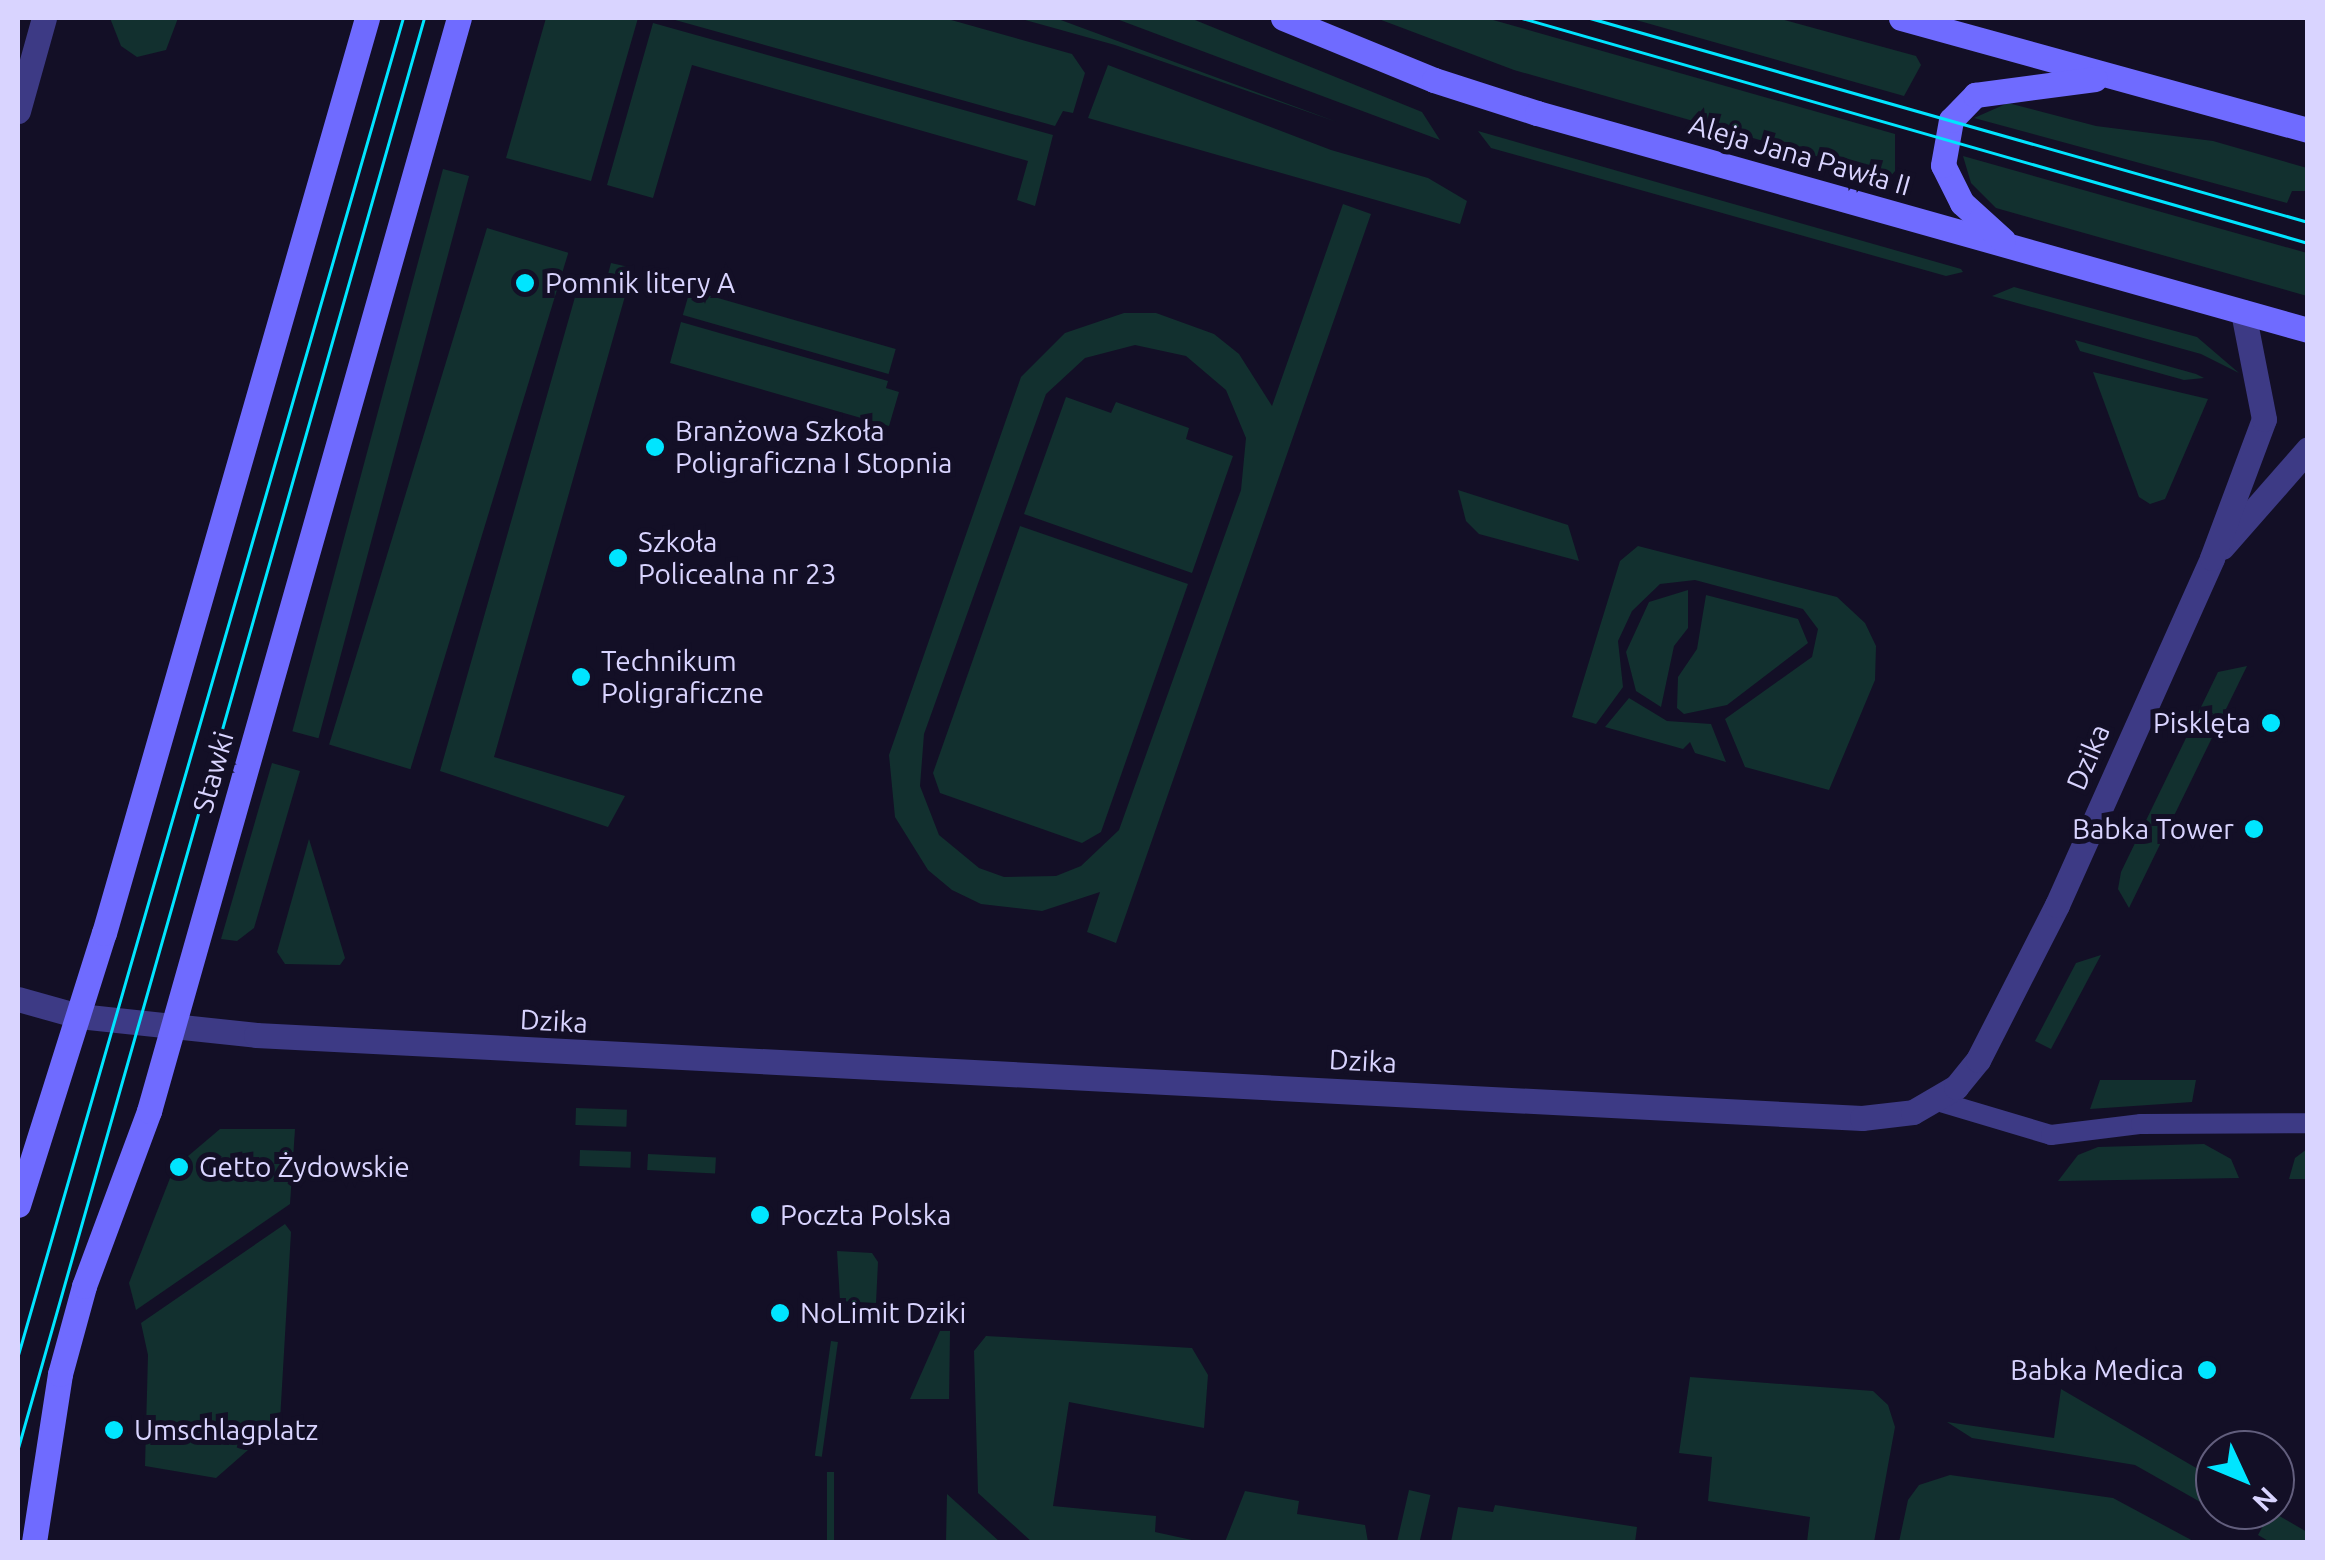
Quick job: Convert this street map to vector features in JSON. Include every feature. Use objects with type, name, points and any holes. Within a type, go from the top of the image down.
[{"type":"street","points":[[18,110],[44,18]]},
{"type":"street","points":[[18,1205],[79,1016],[367,18]]},
{"type":"street","name":"Stawki","points":[[34,1542],[56,1388],[172,1027],[459,18]]},
{"type":"street","name":"Aleja Jana Pawła II","points":[[1283,18],[1434,80],[1537,113],[2308,330]]},
{"type":"street","points":[[1901,18],[2308,130]]},
{"type":"street","points":[[2008,246],[1952,186],[1942,165],[1951,120],[1975,94],[2034,82],[2120,78]]},
{"type":"street","name":"Dzika","points":[[18,999],[79,1016],[172,1027],[1896,1117],[1937,1101],[1978,1060],[2057,905],[2212,558],[2264,419],[2244,312]]},
{"type":"street","name":"Dzika","points":[[2212,558],[2308,448]]},
{"type":"lane","points":[[1937,1101],[2051,1135],[2141,1124],[2308,1124]]},
{"type":"green space","points":[[110,18],[178,18],[166,50],[137,57],[121,46]]},
{"type":"green space","points":[[546,18],[638,18],[591,181],[506,158]]},
{"type":"green space","points":[[668,18],[944,18],[1072,54],[1085,73],[1073,113],[1063,111],[1055,126]]},
{"type":"green space","points":[[1018,18],[1058,19],[1337,122],[1115,45]]},
{"type":"green space","points":[[1114,18],[1190,18],[1422,112],[1440,140]]},
{"type":"green space","points":[[1376,18],[1486,18],[1895,134],[1895,171],[1890,177],[1514,70]]},
{"type":"green space","points":[[1629,18],[1777,18],[1916,56],[1921,65],[1904,96]]},
{"type":"green space","points":[[653,23],[1053,135],[1035,206],[1017,200],[1028,161],[692,65],[653,198],[607,185]]},
{"type":"green space","points":[[1108,65],[1331,150],[1428,178],[1467,201],[1460,224],[1088,118]]},
{"type":"green space","points":[[2008,103],[2096,126],[2213,141],[2307,168],[2306,191],[2292,191],[2287,203],[1974,118]]},
{"type":"green space","points":[[1478,131],[1963,272],[1946,276],[1491,148]]},
{"type":"green space","points":[[1963,156],[2307,253],[2307,296],[1996,208],[1971,183]]},
{"type":"green space","points":[[443,169],[469,176],[318,738],[292,731]]},
{"type":"green space","points":[[1343,204],[1371,214],[1116,943],[1087,932],[1100,892],[1042,911],[981,904],[952,890],[928,870],[895,817],[889,755],[1021,377],[1065,333],[1124,313],[1156,313],[1214,334],[1239,354],[1272,406]],"holes":[[[1135,345],[1186,356],[1226,390],[1246,438],[1241,490],[1119,830],[1081,866],[1056,876],[1004,877],[979,868],[939,835],[920,786],[924,734],[1046,394],[1085,358]]]},
{"type":"green space","points":[[487,228],[568,253],[410,769],[329,744]]},
{"type":"green space","points":[[611,263],[633,268],[494,757],[625,796],[608,827],[440,771],[581,276],[606,282]]},
{"type":"green space","points":[[2014,287],[2197,337],[2239,373],[2201,354],[1992,296]]},
{"type":"green space","points":[[690,290],[896,349],[889,374],[683,315]]},
{"type":"green space","points":[[681,322],[888,381],[886,388],[899,392],[889,426],[670,363]]},
{"type":"green space","points":[[2075,340],[2204,378],[2184,380],[2080,351]]},
{"type":"green space","points":[[2093,372],[2208,399],[2165,499],[2150,504],[2139,497]]},
{"type":"green space","points":[[1066,397],[1111,413],[1116,402],[1189,428],[1186,439],[1233,456],[1192,573],[1024,514]]},
{"type":"green space","points":[[1458,490],[1568,525],[1579,561],[1479,534],[1466,521]]},
{"type":"green space","points":[[1020,526],[1188,584],[1101,832],[1082,843],[940,793],[933,773]]},
{"type":"green space","points":[[1638,546],[1837,597],[1865,623],[1876,646],[1875,680],[1829,790],[1745,767],[1725,719],[1812,657],[1818,629],[1803,609],[1695,580],[1660,584],[1632,611],[1618,641],[1623,687],[1596,724],[1572,717],[1620,561]]},
{"type":"green space","points":[[1688,590],[1688,628],[1674,646],[1661,707],[1636,691],[1626,652],[1649,602]]},
{"type":"green space","points":[[1706,595],[1798,619],[1808,643],[1727,705],[1684,714],[1677,708],[1678,677],[1697,649]]},
{"type":"green space","points":[[2247,666],[2129,908],[2118,889],[2121,872],[2218,672]]},
{"type":"green space","points":[[1629,698],[1667,721],[1711,724],[1726,762],[1695,753],[1690,742],[1683,749],[1605,727]]},
{"type":"green space","points":[[272,763],[300,771],[254,928],[237,941],[221,939]]},
{"type":"green space","points":[[309,839],[345,958],[340,965],[285,964],[277,952]]},
{"type":"green space","points":[[2101,955],[2051,1049],[2035,1041],[2076,963]]},
{"type":"green space","points":[[2100,1080],[2196,1080],[2192,1102],[2090,1109]]},
{"type":"green space","points":[[576,1108],[627,1110],[626,1127],[575,1125]]},
{"type":"green space","points":[[220,1129],[295,1129],[290,1204],[136,1310],[129,1283],[174,1168]]},
{"type":"green space","points":[[2204,1144],[2231,1159],[2239,1178],[2058,1181],[2078,1155],[2098,1147]]},
{"type":"green space","points":[[2307,1149],[2307,1179],[2289,1179],[2295,1158]]},
{"type":"green space","points":[[580,1150],[631,1152],[630,1168],[579,1166]]},
{"type":"green space","points":[[648,1154],[716,1158],[715,1174],[647,1170]]},
{"type":"green space","points":[[285,1224],[291,1232],[279,1438],[263,1437],[216,1478],[145,1466],[148,1355],[141,1323]]},
{"type":"green space","points":[[837,1251],[872,1253],[878,1262],[876,1303],[840,1301]]},
{"type":"green space","points":[[940,1331],[950,1331],[949,1399],[910,1399]]},
{"type":"green space","points":[[986,1336],[1192,1348],[1208,1375],[1204,1428],[1069,1402],[1053,1506],[1156,1516],[1155,1532],[1201,1542],[1032,1542],[978,1493],[974,1351]]},
{"type":"green space","points":[[831,1341],[838,1342],[822,1457],[815,1456]]},
{"type":"green space","points":[[1690,1377],[1873,1391],[1888,1405],[1895,1427],[1874,1542],[1807,1542],[1810,1517],[1708,1501],[1712,1457],[1679,1453]]},
{"type":"green space","points":[[2061,1389],[2195,1467],[2195,1499],[2135,1465],[1972,1438],[1947,1422],[2054,1438]]},
{"type":"green space","points":[[827,1472],[834,1472],[834,1542],[827,1542]]},
{"type":"green space","points":[[1950,1475],[2113,1498],[2195,1542],[1899,1542],[1908,1500],[1919,1485]]},
{"type":"green space","points":[[1409,1490],[1430,1495],[1420,1542],[1397,1542]]},
{"type":"green space","points":[[1245,1491],[1299,1501],[1297,1514],[1365,1525],[1368,1542],[1225,1542]]},
{"type":"green space","points":[[947,1494],[1000,1542],[946,1542]]},
{"type":"green space","points":[[1495,1505],[1637,1527],[1635,1542],[1451,1542],[1458,1507],[1493,1512]]},
{"type":"green space","points":[[2295,1525],[2307,1532],[2307,1542],[2270,1542],[2258,1535],[2261,1530],[2295,1530]]},
{"type":"tram line","points":[[18,1355],[403,18]]},
{"type":"tram line","points":[[18,1448],[424,18]]},
{"type":"tram line","points":[[1522,18],[2308,243]]},
{"type":"tram line","points":[[1590,18],[2308,222]]},
{"type":"place","name":"Pomnik litery A","points":[[525,283]]},
{"type":"place","name":"Branżowa Szkoła Poligraficzna I Stopnia","points":[[655,447]]},
{"type":"place","name":"Szkoła Policealna nr 23","points":[[618,558]]},
{"type":"place","name":"Technikum Poligraficzne","points":[[581,677]]},
{"type":"place","name":"Pisklęta","points":[[2271,723]]},
{"type":"place","name":"Babka Tower","points":[[2254,829]]},
{"type":"place","name":"Getto Żydowskie","points":[[179,1167]]},
{"type":"place","name":"Poczta Polska","points":[[760,1215]]},
{"type":"place","name":"NoLimit Dziki","points":[[780,1313]]},
{"type":"place","name":"Babka Medica","points":[[2207,1370]]},
{"type":"place","name":"Umschlagplatz","points":[[114,1430]]}]
